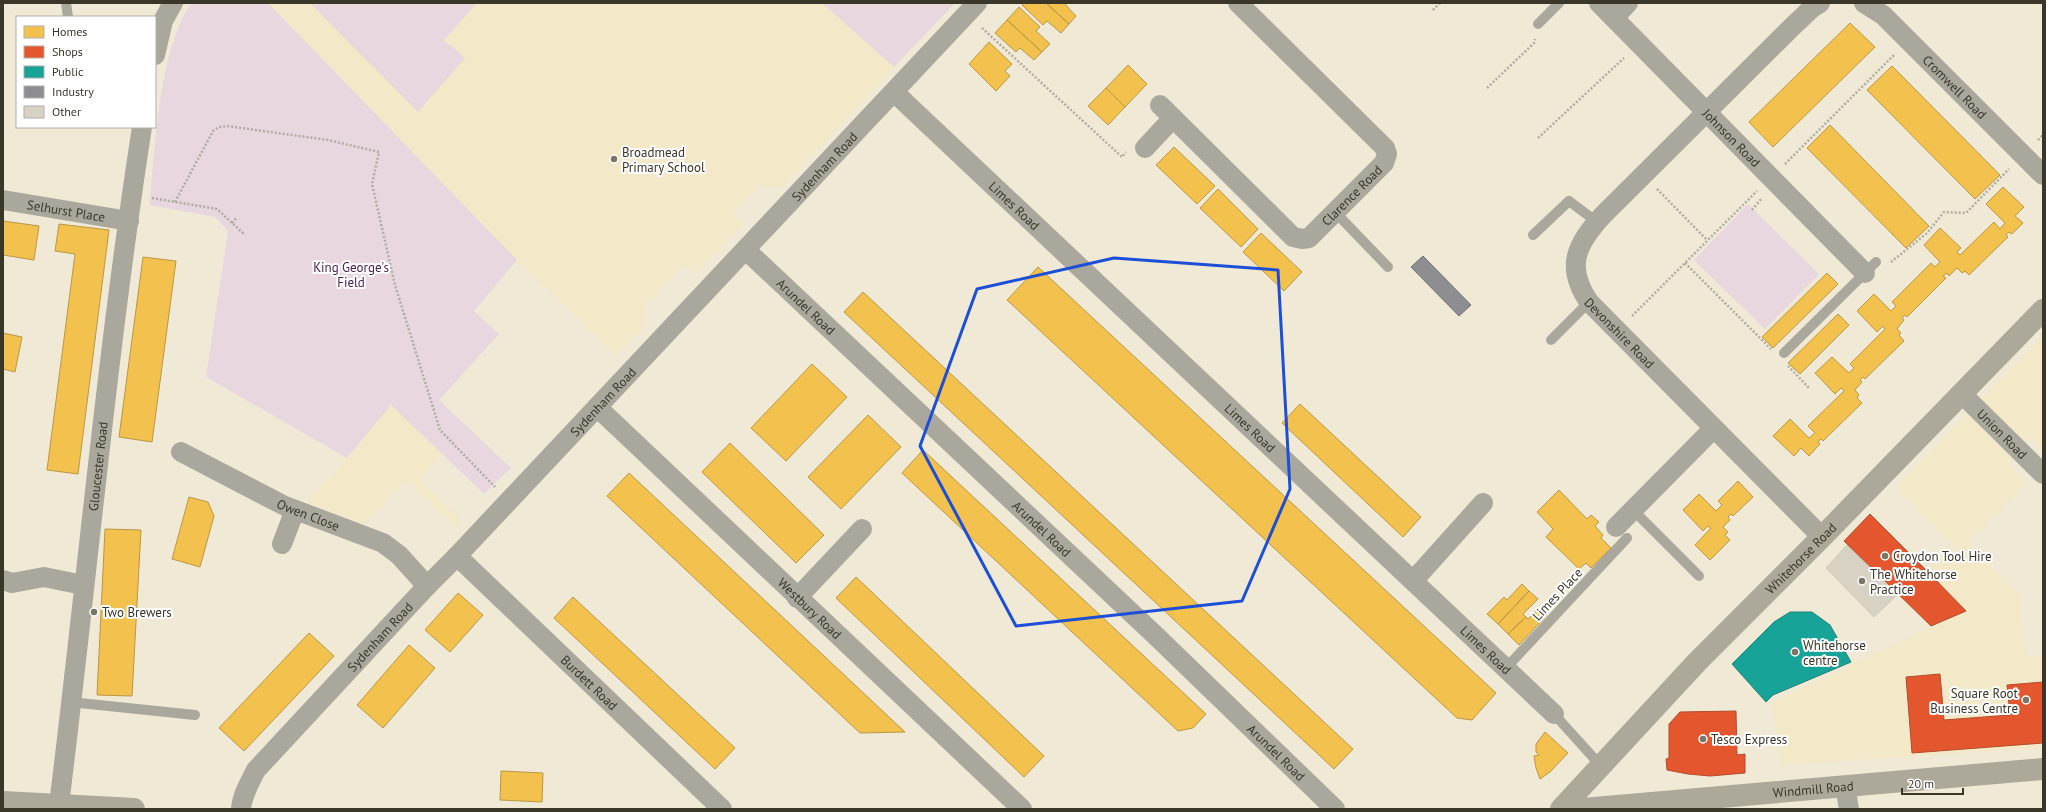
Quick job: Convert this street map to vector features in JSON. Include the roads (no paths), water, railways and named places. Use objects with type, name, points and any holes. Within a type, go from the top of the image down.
[{"type":"main road","name":"Whitehorse Road","points":[[1561,809],[1697,662],[1822,537],[2043,310]]},
{"type":"main road","name":"Windmill Road","points":[[1584,809],[2043,769]]},
{"type":"main road","points":[[3,802],[134,809]]},
{"type":"street","points":[[156,52],[163,21],[173,3]]},
{"type":"street","name":"Clarence Road","points":[[1145,148],[1167,111],[1293,237],[1302,239],[1309,238],[1384,163],[1387,154],[1385,148],[1238,3]]},
{"type":"street","name":"Johnson Road","points":[[1599,3],[1770,178],[1871,267]]},
{"type":"street","points":[[1614,18],[1628,3]]},
{"type":"street","points":[[1706,112],[1812,8],[1820,3]]},
{"type":"street","name":"Cromwell Road","points":[[1864,3],[1883,15],[2043,175]]},
{"type":"street","name":"Sydenham Road","points":[[241,809],[250,782],[256,770],[427,586],[509,501],[700,297],[747,251],[895,93],[972,8]]},
{"type":"street","name":"Limes Road","points":[[895,93],[1554,714]]},
{"type":"street","name":"Devonshire Road","points":[[1706,112],[1597,222],[1580,246],[1576,264],[1578,280],[1589,302],[1713,429],[1822,537]]},
{"type":"street","name":"Gloucester Road","points":[[59,805],[83,585],[131,196],[142,128]]},
{"type":"street","name":"Selhurst Place","points":[[3,200],[129,221]]},
{"type":"street","name":"Arundel Road","points":[[747,251],[1155,634],[1335,809]]},
{"type":"street","name":"Union Road","points":[[1961,393],[2043,474]]},
{"type":"street","name":"Westbury Road","points":[[597,407],[797,598],[1022,809]]},
{"type":"street","points":[[1621,533],[1633,510],[1713,429]]},
{"type":"street","name":"Owen Close","points":[[181,452],[294,510],[383,543],[399,556],[427,586]]},
{"type":"street","points":[[1413,580],[1483,503]]},
{"type":"street","points":[[282,544],[294,510]]},
{"type":"street","points":[[797,598],[862,529]]},
{"type":"street","name":"Burdett Road","points":[[457,556],[722,809]]},
{"type":"street","points":[[3,580],[12,583],[44,577],[83,585]]},
{"type":"street","points":[[1845,786],[1849,809]]},
{"type":"lane","points":[[66,3],[68,16]]},
{"type":"lane","points":[[1538,24],[1559,3]]},
{"type":"lane","points":[[1533,235],[1569,200],[1597,222]]},
{"type":"lane","points":[[1335,212],[1388,267]]},
{"type":"lane","points":[[1781,356],[1871,267]]},
{"type":"lane","points":[[1552,340],[1589,302]]},
{"type":"lane","points":[[1633,510],[1699,576]]},
{"type":"lane","name":"Limes Place","points":[[1506,668],[1621,533]]},
{"type":"lane","points":[[70,702],[195,715]]},
{"type":"lane","name":"Limes Road","points":[[1554,714],[1601,766]]},
{"type":"place","name":"Broadmead Primary School","points":[[614,159]]},
{"type":"place","name":"Croydon Tool Hire","points":[[1885,556]]},
{"type":"place","name":"The Whitehorse Practice","points":[[1862,581]]},
{"type":"place","name":"Two Brewers","points":[[94,612]]},
{"type":"place","name":"Whitehorse centre","points":[[1795,652]]},
{"type":"place","name":"Square Root Business Centre","points":[[2026,700]]},
{"type":"place","name":"Tesco Express","points":[[1703,739]]},
{"type":"park label","name":"King George's Field","points":[[351,274]]}]
